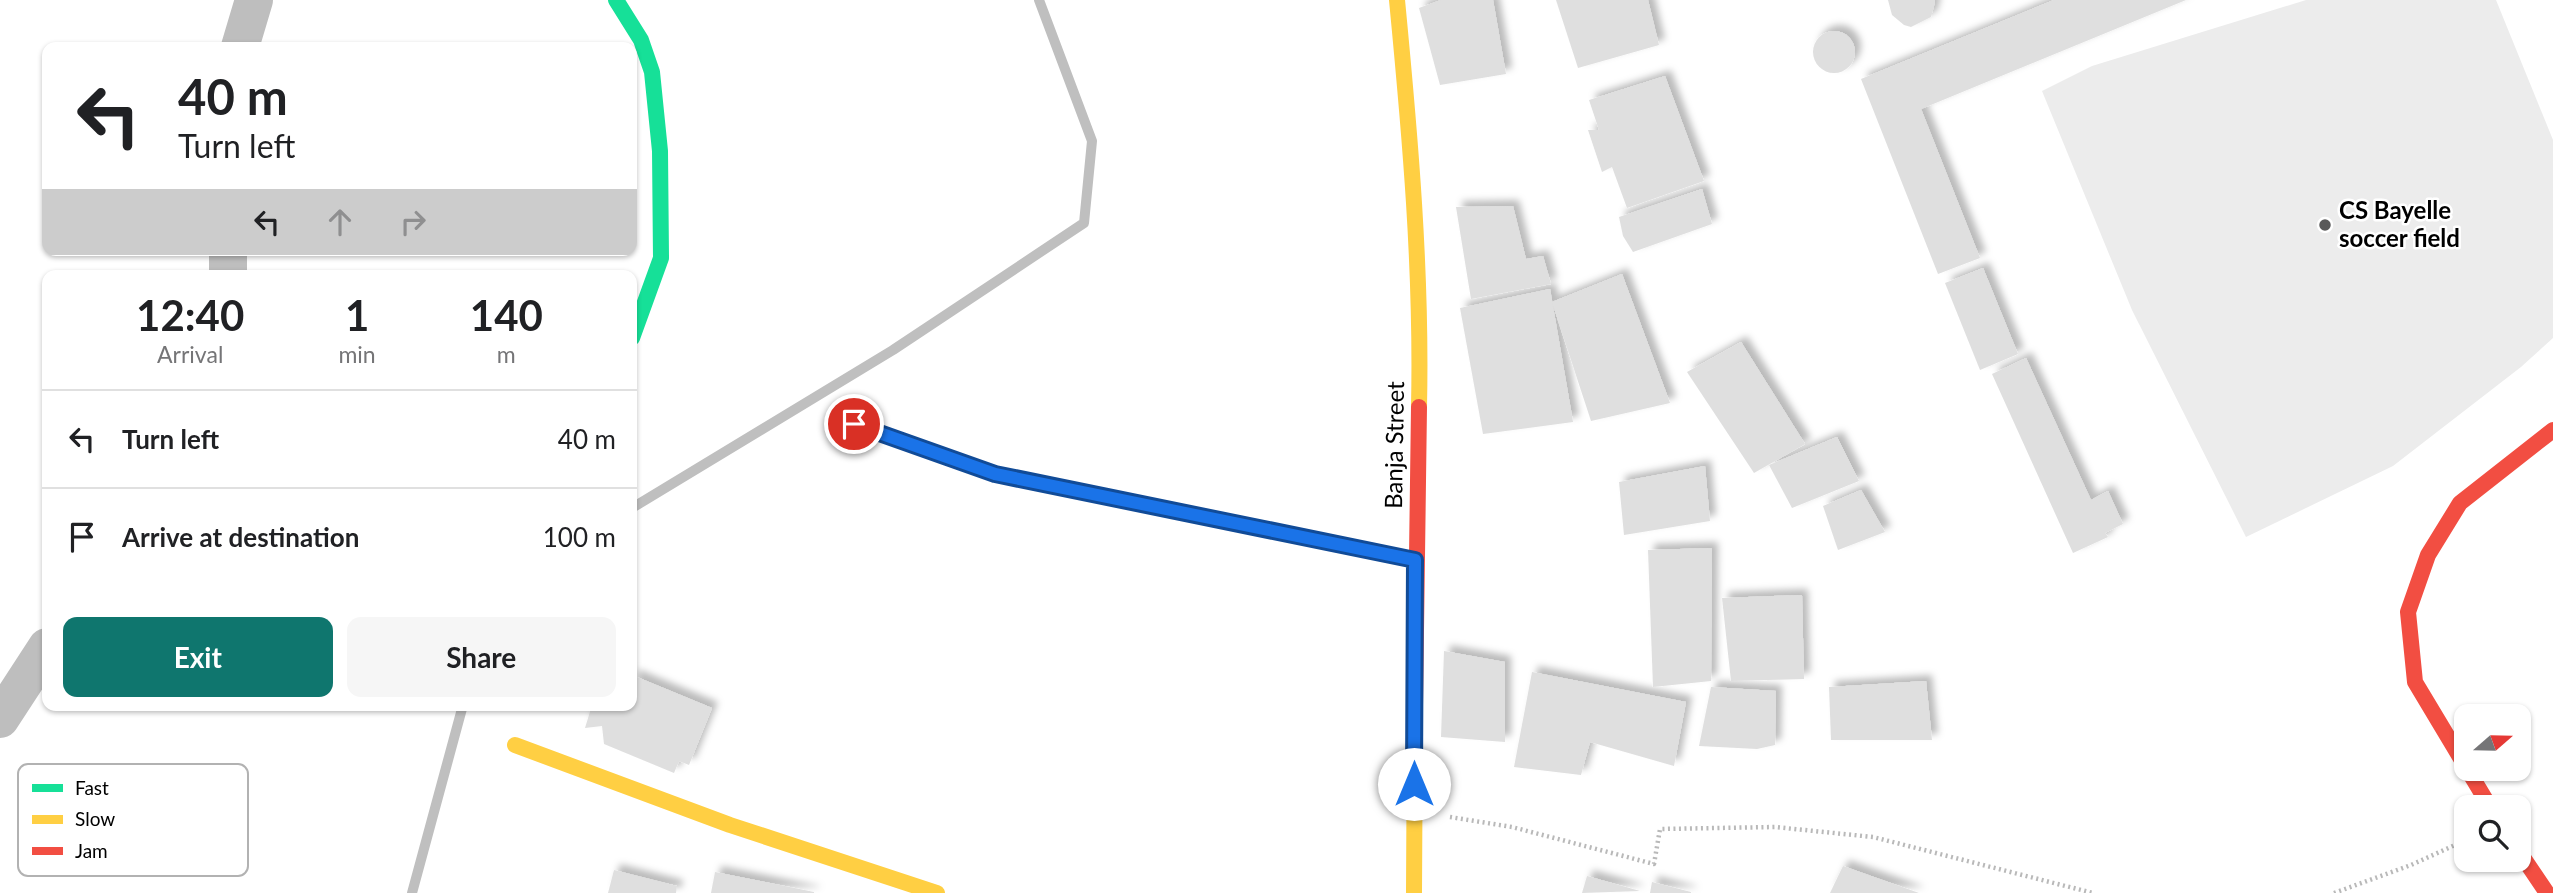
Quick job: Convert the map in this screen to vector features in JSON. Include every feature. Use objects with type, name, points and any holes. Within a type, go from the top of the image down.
[{"type":"street","points":[[241,42],[254,0]]},
{"type":"street","points":[[616,0],[641,40],[652,72],[660,151],[661,258],[637,324]]},
{"type":"street","name":"Banja Street","points":[[1396,0],[1412,158],[1420,357],[1415,560],[1414,893]]},
{"type":"street","points":[[854,424],[995,474],[1415,560]]},
{"type":"street","points":[[2483,795],[2415,682],[2408,612],[2428,555],[2460,503],[2553,430]]},
{"type":"street","points":[[0,719],[42,654]]},
{"type":"street","points":[[515,745],[730,825],[937,893]]},
{"type":"street","points":[[2531,869],[2547,893]]},
{"type":"path","points":[[1414,812],[1512,827],[1654,864],[1660,829],[1775,827],[1873,836],[2093,893]]},
{"type":"path","points":[[2334,893],[2411,865],[2454,845]]},
{"type":"shaded area","name":"CS Bayelle soccer field","points":[[2306,0],[2496,0],[2553,140],[2553,338],[2521,367],[2393,466],[2246,537],[2132,310],[2042,91],[2092,66]]},
{"type":"building","points":[[1441,0],[1493,0],[1506,74],[1440,85],[1419,8]]},
{"type":"building","points":[[1556,0],[1648,0],[1659,45],[1578,68]]},
{"type":"building","points":[[1888,0],[1935,2],[1931,17],[1911,27],[1892,15]]},
{"type":"building","points":[[2054,0],[2186,0],[1921,109],[1980,258],[1938,274],[1861,79]]},
{"type":"building","points":[[1834,31],[1849,37],[1855,52],[1849,67],[1834,73],[1819,67],[1813,52],[1819,37]]},
{"type":"building","points":[[1665,76],[1704,181],[1627,208],[1612,167],[1602,172],[1588,130],[1599,130],[1589,100]]},
{"type":"building","points":[[1702,189],[1712,224],[1633,252],[1623,236],[1619,217]]},
{"type":"building","points":[[1513,206],[1526,259],[1543,256],[1551,284],[1471,299],[1456,207]]},
{"type":"building","points":[[1983,268],[2018,354],[1980,370],[1945,283]]},
{"type":"building","points":[[1622,274],[1670,403],[1591,421],[1552,302]]},
{"type":"building","points":[[1550,289],[1573,422],[1483,434],[1460,308]]},
{"type":"building","points":[[1741,342],[1805,444],[1754,473],[1687,372]]},
{"type":"building","points":[[2026,358],[2091,500],[2108,491],[2123,524],[2105,533],[2108,537],[2073,553],[1992,374]]},
{"type":"building","points":[[1837,437],[1859,481],[1792,508],[1769,465]]},
{"type":"building","points":[[1705,466],[1710,521],[1624,535],[1619,482]]},
{"type":"building","points":[[1861,490],[1885,532],[1838,550],[1823,506]]},
{"type":"building","points":[[1712,548],[1711,681],[1653,687],[1648,550]]},
{"type":"building","points":[[1802,595],[1804,679],[1731,681],[1722,598]]},
{"type":"building","points":[[1444,651],[1505,662],[1505,742],[1441,737]]},
{"type":"building","points":[[1532,672],[1686,702],[1674,766],[1590,742],[1581,775],[1514,767]]},
{"type":"building","points":[[637,677],[712,708],[689,765],[679,761],[674,773],[604,744],[602,726],[585,728],[590,711],[637,711]]},
{"type":"building","points":[[1926,681],[1932,740],[1831,740],[1829,687]]},
{"type":"building","points":[[1711,687],[1776,691],[1775,745],[1757,749],[1699,746]]},
{"type":"building","points":[[1843,866],[1919,893],[1830,893]]},
{"type":"building","points":[[614,870],[677,886],[676,893],[608,893]]},
{"type":"building","points":[[715,872],[814,892],[814,893],[711,893]]},
{"type":"building","points":[[1587,876],[1640,891],[1582,893]]},
{"type":"building","points":[[1652,882],[1691,892],[1691,893],[1650,893]]},
{"type":"waterway","points":[[637,505],[893,350],[1084,223],[1092,141],[1039,0]]},
{"type":"waterway","points":[[412,893],[461,711]]},
{"type":"traffic: fast","points":[[616,0],[641,40],[652,72],[660,151],[661,258],[637,324]]},
{"type":"traffic: fast","points":[[854,424],[995,474],[1415,560]]},
{"type":"traffic: slow","points":[[1397,0],[1417,254],[1419,407]]},
{"type":"traffic: slow","points":[[1414,893],[1415,705]]},
{"type":"traffic: slow","points":[[515,745],[730,825],[937,893]]},
{"type":"traffic: jam","points":[[1415,705],[1419,407]]},
{"type":"traffic: jam","points":[[2483,795],[2415,682],[2408,612],[2428,555],[2460,503],[2553,430]]},
{"type":"traffic: jam","points":[[2531,869],[2547,893]]},
{"type":"place","name":"CS Bayelle soccer field","points":[[2325,225]]},
{"type":"route","points":[[854,424],[995,474],[1415,560],[1414,784]]}]
